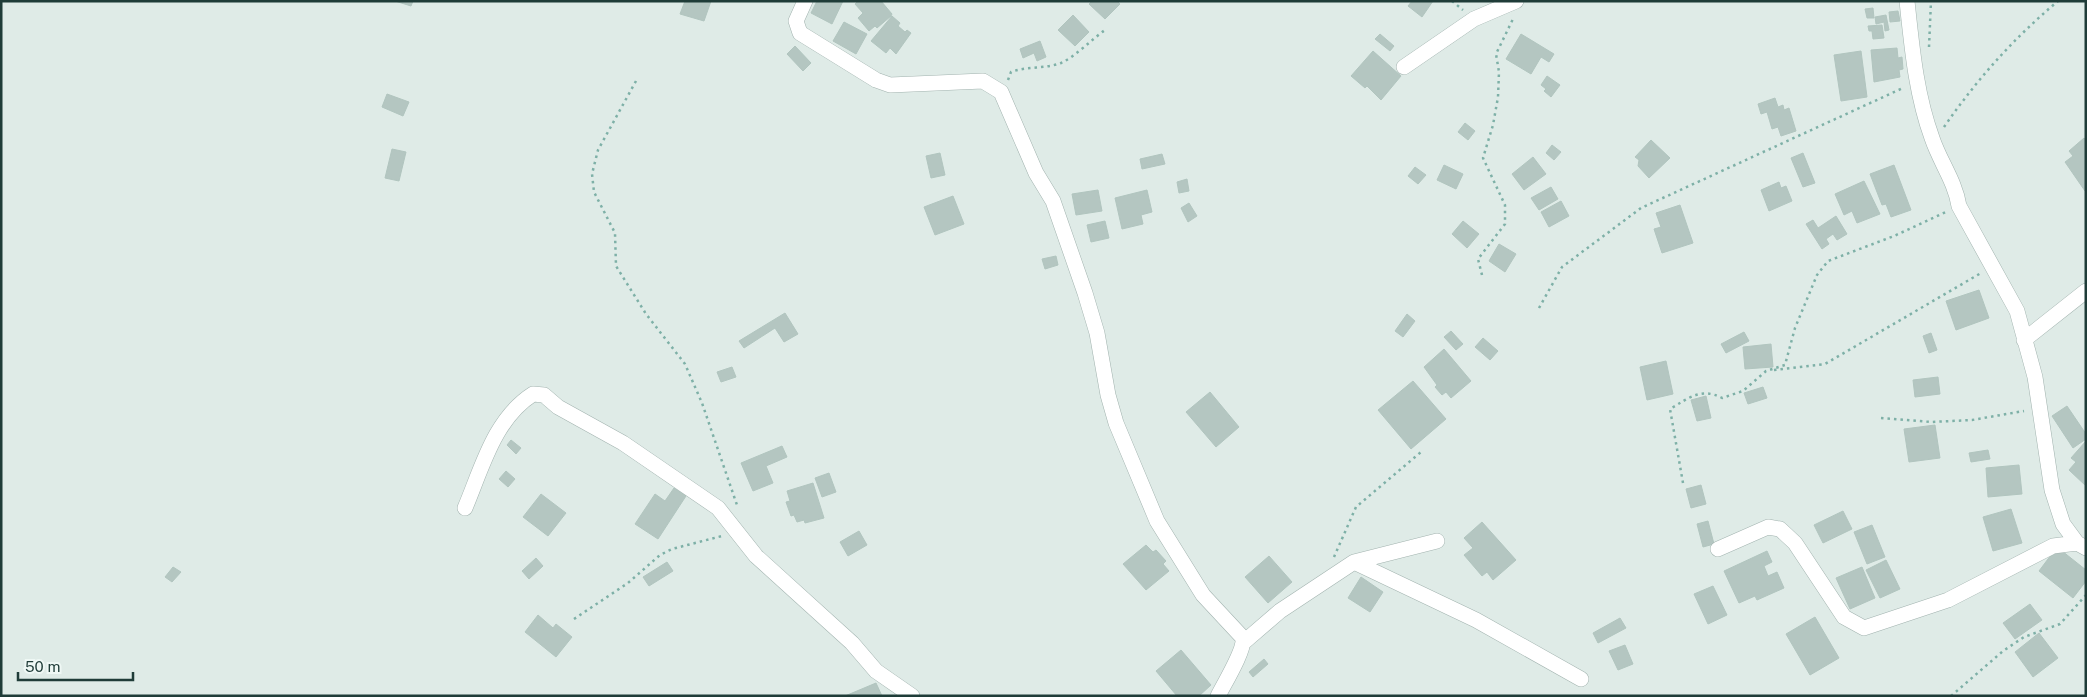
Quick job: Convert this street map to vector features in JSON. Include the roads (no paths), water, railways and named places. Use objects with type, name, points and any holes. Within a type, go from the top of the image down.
[{"type":"street","points":[[805,1],[796,21],[800,33],[876,80],[890,85],[983,81],[1002,92],[1036,173],[1052,201],[1061,224],[1096,332],[1108,395],[1116,423],[1157,521],[1203,594],[1240,633],[1244,642]]},
{"type":"street","points":[[1404,67],[1474,19],[1516,1]]},
{"type":"street","points":[[1907,1],[1916,82],[1932,139],[1956,190],[1959,206],[2017,311],[2035,377],[2038,409],[2052,490],[2063,524],[2081,546]]},
{"type":"street","points":[[2024,340],[2086,291]]},
{"type":"street","points":[[465,508],[499,427],[519,403],[533,394],[544,395],[558,407],[622,443],[718,508],[756,556],[852,643],[876,671],[912,696]]},
{"type":"street","points":[[1718,549],[1768,527],[1780,529],[1795,543],[1844,617],[1864,628],[1948,600],[2053,546],[2081,546]]},
{"type":"street","points":[[1218,696],[1244,642],[1280,611],[1354,562],[1438,541]]},
{"type":"street","points":[[1354,562],[1476,620],[1581,679]]}]
